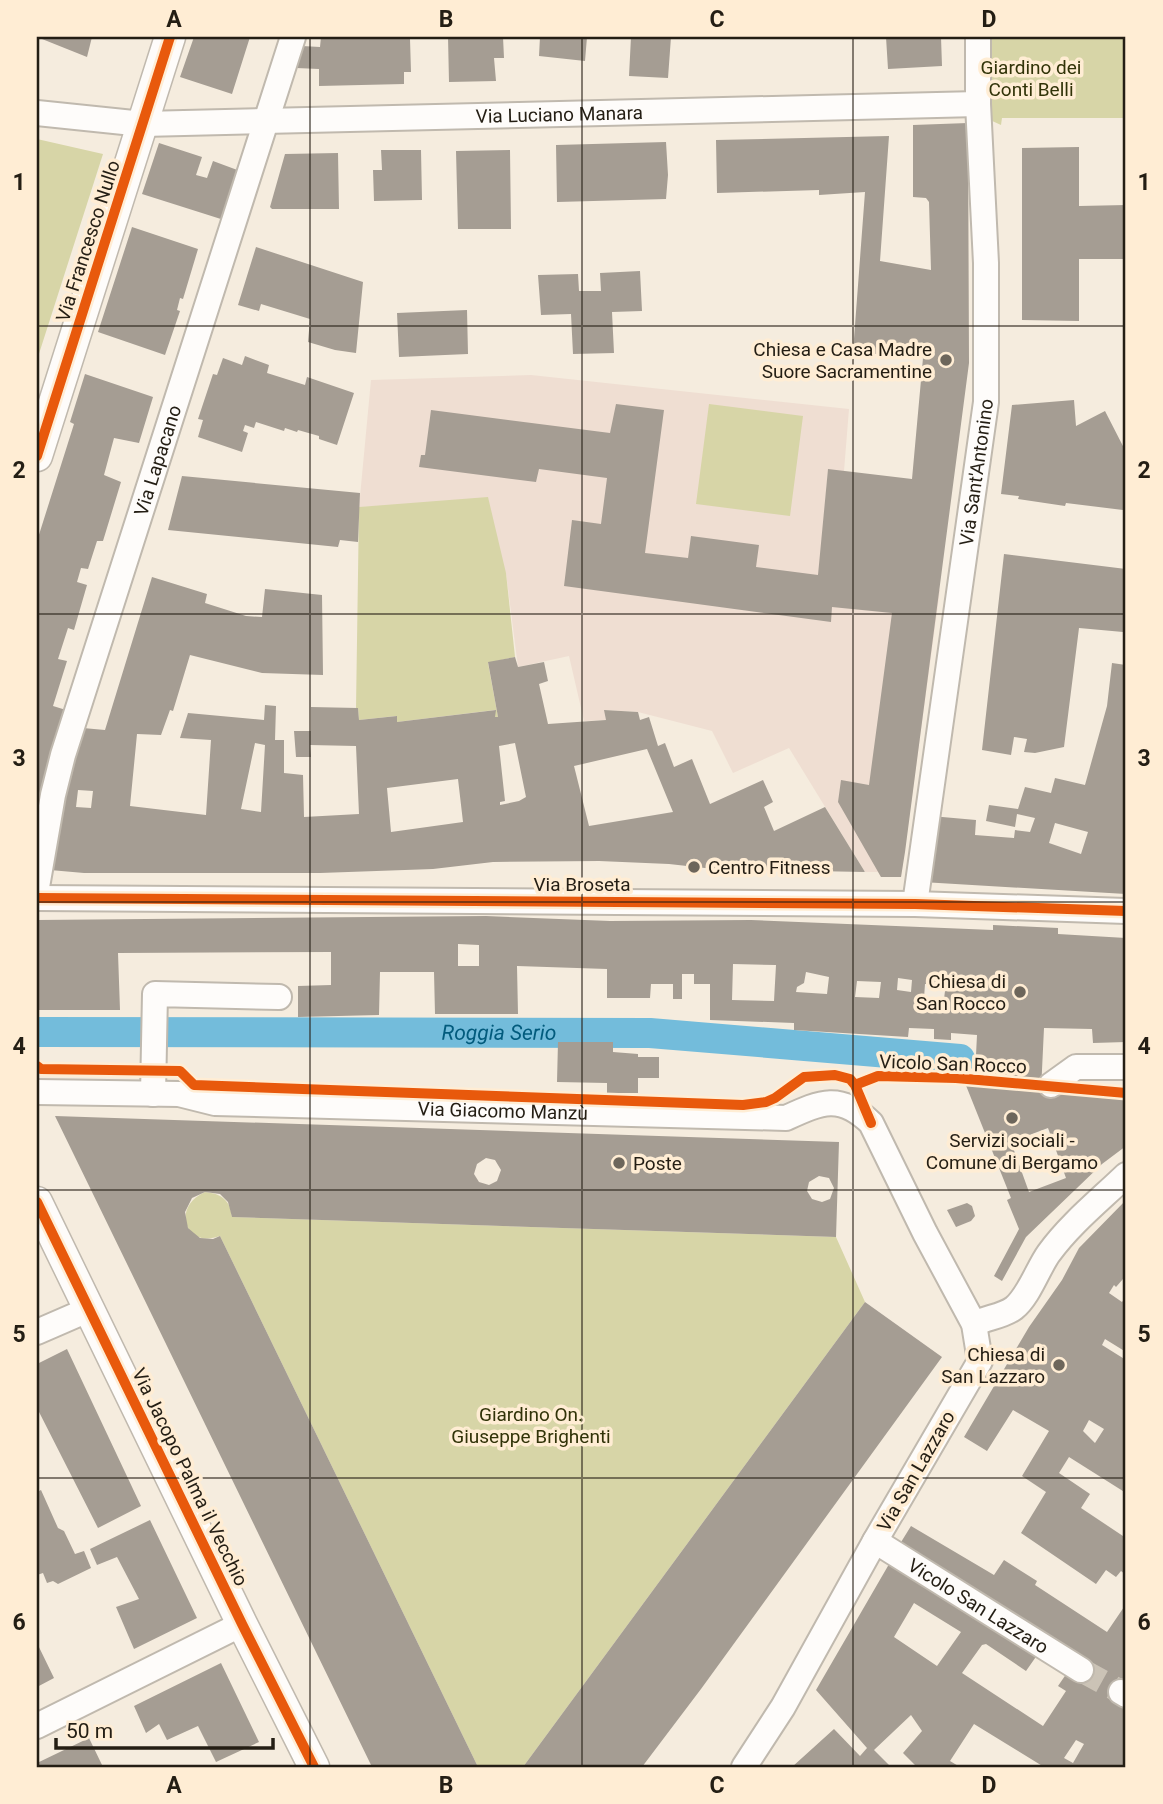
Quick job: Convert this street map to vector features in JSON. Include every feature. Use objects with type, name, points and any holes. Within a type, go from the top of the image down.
[{"type":"street","name":"Via Francesco Nullo","points":[[37,456],[170,37]]},
{"type":"street","name":"Via Lapacano","points":[[37,887],[63,755],[293,37]]},
{"type":"street","name":"Via Sant'Antonino","points":[[915,904],[986,402],[986,263],[978,104],[978,37]]},
{"type":"street","name":"Via Luciano Manara","points":[[37,113],[143,124],[978,104]]},
{"type":"street","name":"Via Broseta","points":[[37,898],[915,904],[1126,911]]},
{"type":"street","points":[[153,1094],[155,993],[279,997]]},
{"type":"street","points":[[1051,1085],[1076,1067],[1126,1067]]},
{"type":"street","name":"Via Giacomo Manzù","points":[[37,1091],[179,1094],[215,1103],[786,1118],[819,1103],[844,1104],[859,1111],[871,1123],[925,1233],[974,1324]]},
{"type":"street","points":[[974,1324],[984,1318],[1002,1315],[1015,1307],[1050,1252],[1070,1228],[1126,1175]]},
{"type":"street","name":"Via Jacopo Palma il Vecchio","points":[[37,1202],[314,1767]]},
{"type":"street","points":[[37,1332],[90,1309]]},
{"type":"street","name":"Via San Lazzaro","points":[[744,1767],[783,1707],[875,1541],[980,1361],[974,1324]]},
{"type":"street","name":"Vicolo San Lazzaro","points":[[875,1541],[1081,1670]]},
{"type":"street","points":[[37,1726],[242,1624]]},
{"type":"shaded area","points":[[531,375],[849,409],[844,471],[828,470],[819,575],[940,590],[901,877],[881,877],[878,872],[865,872],[789,748],[733,773],[712,731],[638,712],[605,710],[606,720],[584,721],[569,656],[518,667],[506,573],[393,506],[359,507],[371,380]]},
{"type":"green space","name":"Giardino dei Conti Belli","points":[[989,37],[1126,37],[1126,118],[1002,118],[1001,125],[990,120]]},
{"type":"green space","points":[[37,139],[103,154],[37,360]]},
{"type":"green space","points":[[709,404],[803,416],[790,516],[696,504]]},
{"type":"green space","points":[[488,497],[506,573],[515,657],[488,663],[498,717],[495,717],[495,710],[397,722],[396,716],[359,720],[356,708],[359,507]]},
{"type":"green space","name":"Giardino On. Giuseppe Brighenti","points":[[205,1192],[224,1199],[232,1217],[836,1237],[865,1302],[523,1767],[478,1767],[220,1236],[198,1237],[191,1232],[187,1224],[188,1207]]},
{"type":"building","points":[[37,37],[92,37],[87,57]]},
{"type":"building","points":[[194,37],[250,37],[232,94],[180,77]]},
{"type":"building","points":[[321,37],[410,39],[411,72],[404,72],[404,84],[319,86],[319,69],[296,68],[302,46],[320,47]]},
{"type":"building","points":[[448,37],[503,37],[504,58],[494,58],[496,81],[449,82]]},
{"type":"building","points":[[540,37],[587,37],[585,61],[539,56]]},
{"type":"building","points":[[631,37],[671,37],[668,78],[629,76]]},
{"type":"building","points":[[886,37],[941,37],[942,66],[888,69]]},
{"type":"building","points":[[968,123],[969,363],[901,877],[881,877],[838,802],[841,780],[869,785],[892,613],[832,607],[831,622],[564,586],[572,520],[601,524],[607,478],[539,469],[536,482],[419,467],[421,455],[425,455],[431,410],[610,433],[616,404],[664,410],[645,553],[688,558],[691,536],[759,545],[756,567],[818,575],[828,469],[912,479],[923,358],[853,352],[865,192],[819,195],[819,190],[717,193],[716,140],[889,136],[880,261],[931,270],[929,202],[926,198],[913,197],[913,125]]},
{"type":"building","points":[[666,142],[666,199],[557,202],[556,145]]},
{"type":"building","points":[[159,143],[202,157],[196,175],[207,178],[213,161],[240,171],[224,220],[142,194]]},
{"type":"building","points":[[1079,147],[1079,206],[1126,205],[1126,259],[1079,259],[1079,321],[1022,320],[1022,148]]},
{"type":"building","points":[[381,150],[421,150],[422,200],[374,201],[373,170],[382,170]]},
{"type":"building","points":[[510,150],[511,229],[458,229],[456,151]]},
{"type":"building","points":[[338,153],[339,209],[270,207],[285,154]]},
{"type":"building","points":[[132,227],[198,249],[183,299],[180,298],[177,310],[180,311],[165,355],[98,332]]},
{"type":"building","points":[[256,247],[363,282],[356,353],[308,342],[310,319],[261,304],[259,311],[238,305]]},
{"type":"building","points":[[640,271],[642,311],[612,312],[614,353],[573,354],[571,314],[541,315],[538,275],[578,274],[579,291],[601,291],[600,273]]},
{"type":"building","points":[[467,310],[468,354],[399,357],[397,313]]},
{"type":"building","points":[[245,356],[269,365],[267,373],[305,385],[307,377],[354,393],[337,445],[298,430],[297,432],[285,428],[284,431],[256,422],[254,428],[245,425],[243,431],[248,433],[242,452],[198,437],[203,420],[198,419],[213,374],[217,375],[223,358],[242,365]]},
{"type":"building","points":[[85,374],[153,397],[139,443],[114,438],[104,475],[121,482],[103,541],[97,541],[88,569],[81,568],[77,582],[87,585],[74,630],[68,628],[58,659],[67,661],[53,706],[66,710],[37,837],[37,541],[74,424],[70,422]]},
{"type":"building","points":[[1074,400],[1076,426],[1105,411],[1126,452],[1126,508],[1123,510],[1066,503],[1065,506],[1001,494],[1012,405]]},
{"type":"building","points":[[182,476],[360,493],[358,542],[340,540],[338,547],[168,530]]},
{"type":"building","points":[[1004,554],[1126,569],[1123,632],[1079,628],[1064,747],[1035,753],[1024,752],[1027,739],[1014,737],[1011,755],[982,750]]},
{"type":"building","points":[[152,577],[207,594],[205,603],[246,616],[262,617],[265,589],[322,595],[323,675],[262,673],[190,655],[173,711],[170,710],[161,735],[137,734],[130,806],[206,815],[211,740],[180,738],[188,713],[264,720],[265,705],[276,706],[275,740],[284,740],[284,773],[303,775],[304,817],[359,814],[356,746],[310,745],[311,757],[296,757],[294,731],[311,731],[311,707],[358,708],[359,720],[397,716],[397,722],[496,710],[495,717],[498,717],[488,662],[515,657],[518,667],[544,662],[548,681],[539,684],[548,724],[606,720],[604,710],[638,712],[640,720],[649,717],[658,746],[665,743],[674,767],[692,759],[710,804],[763,780],[773,802],[764,807],[774,831],[825,807],[865,872],[714,869],[599,861],[493,862],[433,869],[320,873],[84,873],[50,870],[58,811],[83,728],[105,730]],"holes":[[[255,743],[265,745],[261,812],[241,809]],[[515,743],[526,797],[500,805],[500,802],[505,801],[499,746]],[[647,749],[673,812],[589,826],[574,766]],[[458,779],[463,822],[391,832],[387,788]],[[78,790],[93,791],[91,808],[76,807]]]},
{"type":"building","points":[[1112,663],[1126,665],[1126,894],[922,882],[931,816],[976,820],[975,835],[1014,838],[1015,830],[1030,832],[1035,818],[1017,814],[1015,827],[986,821],[989,805],[1018,809],[1025,787],[1051,793],[1055,778],[1085,785],[1107,706]],"holes":[[[1055,823],[1088,832],[1081,854],[1049,843]]]},
{"type":"building","points":[[486,916],[610,921],[751,920],[993,930],[993,925],[1058,928],[1058,934],[1126,938],[1126,1042],[1093,1043],[1092,1029],[1044,1028],[1041,1091],[1126,1099],[1126,1146],[1102,1164],[1026,1237],[1002,1281],[994,1276],[1019,1229],[1007,1200],[1011,1198],[965,1083],[986,1083],[1036,1091],[1037,1078],[975,1075],[977,1035],[951,1033],[951,1040],[934,1039],[934,1029],[909,1028],[908,1037],[794,1030],[794,1023],[710,1020],[710,984],[694,984],[694,974],[682,974],[682,999],[673,999],[673,984],[651,984],[650,998],[607,998],[607,969],[517,966],[518,1014],[435,1014],[434,972],[380,972],[379,1015],[298,1017],[298,986],[331,985],[331,952],[118,953],[120,1010],[37,1010],[37,920]],"holes":[[[458,944],[479,945],[479,966],[458,966]],[[733,964],[776,965],[774,1001],[732,1000]],[[806,972],[829,977],[827,994],[796,992],[797,987],[804,983]],[[898,978],[912,980],[911,992],[897,990]],[[857,981],[881,982],[879,998],[855,997]],[[946,983],[944,999],[924,998],[925,984]],[[1048,1128],[1066,1178],[1029,1192],[1011,1142]]]},
{"type":"building","points":[[558,1042],[613,1042],[613,1052],[638,1054],[638,1057],[659,1057],[659,1078],[638,1078],[638,1093],[607,1093],[607,1083],[557,1082]]},
{"type":"building","points":[[55,1116],[839,1142],[836,1237],[232,1217],[228,1202],[220,1194],[205,1192],[192,1198],[185,1212],[188,1228],[200,1238],[213,1239],[220,1236],[478,1767],[372,1767]],"holes":[[[486,1158],[495,1160],[501,1170],[497,1181],[489,1185],[479,1182],[474,1174],[477,1164]],[[819,1176],[829,1178],[834,1188],[830,1199],[822,1202],[812,1199],[807,1191],[809,1182]]]},
{"type":"building","points":[[1126,1200],[1126,1279],[1116,1287],[1114,1285],[1109,1293],[1122,1302],[1126,1297],[1126,1352],[1105,1339],[1102,1345],[1126,1360],[1126,1493],[1069,1457],[1059,1473],[1090,1494],[1081,1508],[1126,1538],[1126,1575],[1121,1571],[1116,1577],[1106,1570],[1096,1584],[1021,1533],[1046,1492],[1022,1476],[1049,1431],[1013,1410],[987,1451],[964,1437],[1029,1327],[1062,1280],[1079,1248]],"holes":[[[1089,1420],[1104,1429],[1095,1443],[1083,1431]]]},
{"type":"building","points":[[967,1203],[972,1206],[975,1216],[971,1221],[956,1227],[947,1210]]},
{"type":"building","points":[[865,1302],[942,1357],[701,1689],[642,1767],[523,1767]]},
{"type":"building","points":[[67,1349],[141,1506],[98,1528],[37,1408],[37,1364]]},
{"type":"building","points":[[41,1490],[58,1528],[64,1531],[75,1554],[84,1551],[91,1568],[58,1584],[53,1581],[47,1583],[43,1573],[37,1575],[37,1492]]},
{"type":"building","points":[[150,1520],[197,1618],[134,1649],[116,1607],[139,1599],[117,1557],[97,1565],[90,1549]]},
{"type":"building","points":[[911,1526],[994,1575],[1004,1560],[1037,1581],[1035,1585],[1107,1632],[1126,1604],[1126,1767],[1044,1767],[974,1724],[950,1761],[960,1767],[917,1767],[903,1753],[922,1731],[911,1715],[874,1750],[891,1767],[792,1767],[834,1729],[860,1756],[867,1748],[816,1690],[892,1559],[1040,1651],[1026,1671],[986,1644],[982,1645],[962,1673],[1043,1726],[1066,1691],[1058,1686],[1069,1670],[898,1547]],"holes":[[[914,1603],[961,1632],[937,1666],[894,1637]],[[1076,1740],[1084,1744],[1073,1763],[1064,1758]]]},
{"type":"building","points":[[37,1643],[54,1678],[37,1687]]},
{"type":"building","points":[[221,1663],[259,1742],[216,1762],[198,1726],[167,1740],[159,1724],[146,1733],[134,1706]]},
{"type":"building","points":[[89,1738],[103,1767],[37,1767],[37,1763]]},
{"type":"waterway","name":"Roggia Serio","points":[[37,1032],[650,1033],[960,1059]]},
{"type":"tunnel","points":[[1081,1670],[1121,1692]]},
{"type":"cycle path","points":[[37,456],[170,37]]},
{"type":"cycle path","points":[[37,898],[915,904],[1126,911]]},
{"type":"cycle path","points":[[37,1066],[41,1069],[180,1071],[194,1085],[743,1105],[775,1098],[804,1077],[835,1075],[850,1079],[855,1085],[871,1123]]},
{"type":"cycle path","name":"Vicolo San Rocco","points":[[855,1085],[878,1076],[956,1078],[1126,1093]]},
{"type":"cycle path","points":[[37,1202],[314,1767]]},
{"type":"place","name":"Chiesa e Casa Madre Suore Sacramentine","points":[[946,360]]},
{"type":"place","name":"Centro Fitness","points":[[694,867]]},
{"type":"place","name":"Chiesa di San Rocco","points":[[1020,992]]},
{"type":"place","name":"Servizi sociali - Comune di Bergamo","points":[[1012,1118]]},
{"type":"place","name":"Poste","points":[[619,1163]]},
{"type":"place","name":"Chiesa di San Lazzaro","points":[[1059,1365]]}]
